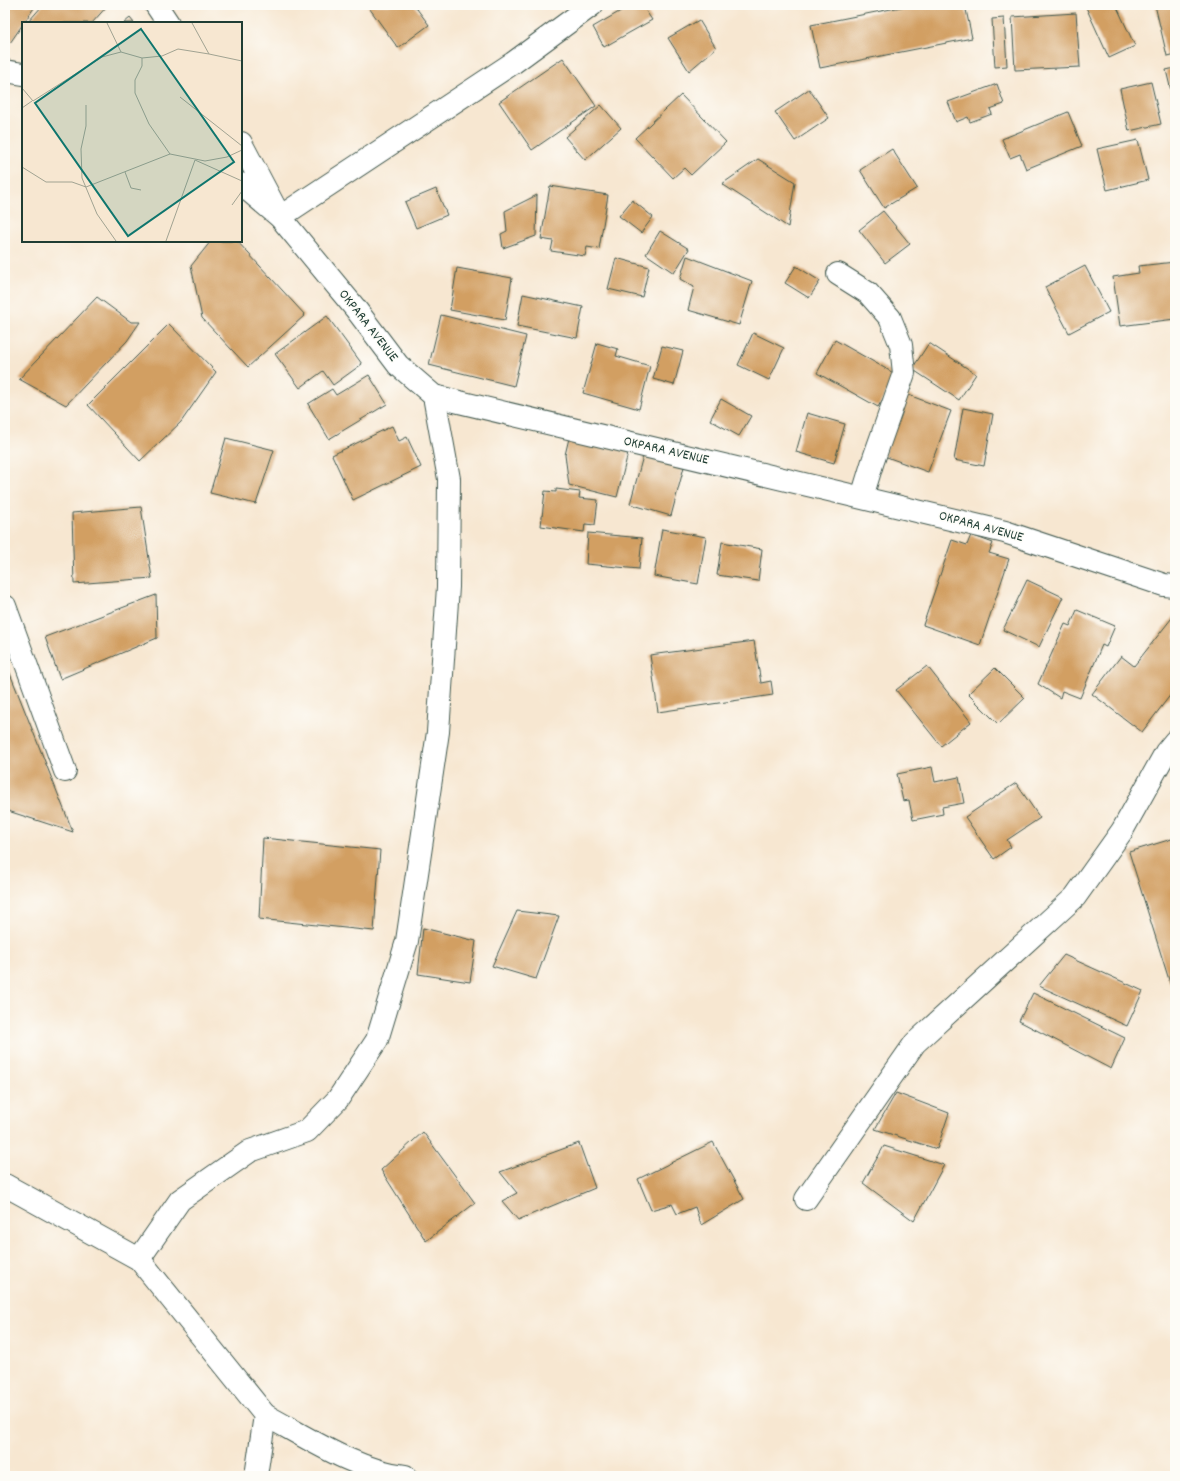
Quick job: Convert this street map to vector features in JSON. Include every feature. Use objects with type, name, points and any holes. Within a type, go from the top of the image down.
[{"type":"street","points":[[156,5],[167,22]]},
{"type":"street","points":[[242,144],[280,217],[513,63],[592,5]]},
{"type":"street","points":[[5,71],[22,74]]},
{"type":"street","name":"OKPARA AVENUE","points":[[242,185],[280,217],[355,308],[398,365],[434,396],[1005,532],[1164,585],[1175,586]]},
{"type":"street","points":[[838,274],[868,294],[890,318],[901,346],[904,373],[862,497]]},
{"type":"street","points":[[139,1259],[180,1200],[250,1151],[307,1130],[338,1099],[377,1040],[407,941],[438,732],[448,587],[449,479],[434,396]]},
{"type":"street","points":[[5,606],[65,771]]},
{"type":"street","points":[[806,1199],[915,1043],[1075,896],[1122,831],[1166,752],[1175,740]]},
{"type":"street","points":[[5,1185],[139,1259],[265,1415],[354,1462],[393,1475],[405,1476]]},
{"type":"street","points":[[256,1476],[265,1415]]},
{"type":"building","points":[[5,5],[36,5],[24,22],[22,22],[22,25],[10,43],[5,39]]},
{"type":"building","points":[[43,5],[108,5],[93,22],[28,22]]},
{"type":"building","points":[[367,5],[414,5],[429,25],[398,48]]},
{"type":"building","points":[[631,5],[642,5],[652,20],[604,47],[593,27]]},
{"type":"building","points":[[911,5],[965,5],[972,38],[820,68],[811,25]]},
{"type":"building","points":[[1085,5],[1116,5],[1135,46],[1109,58]]},
{"type":"building","points":[[1155,5],[1175,5],[1175,54],[1167,56]]},
{"type":"building","points":[[1076,13],[1080,67],[1015,70],[1012,17]]},
{"type":"building","points":[[130,18],[133,22],[125,22]]},
{"type":"building","points":[[1004,18],[1007,66],[995,67],[992,19]]},
{"type":"building","points":[[699,20],[716,48],[689,71],[668,38]]},
{"type":"building","points":[[563,58],[596,106],[532,150],[499,102]]},
{"type":"building","points":[[1175,68],[1175,98],[1173,99],[1166,70]]},
{"type":"building","points":[[1151,82],[1161,124],[1129,131],[1120,89]]},
{"type":"building","points":[[997,84],[1004,104],[990,109],[992,114],[970,122],[968,117],[956,122],[948,102]]},
{"type":"building","points":[[809,89],[829,118],[795,141],[775,112]]},
{"type":"building","points":[[681,95],[726,142],[691,175],[684,168],[673,178],[635,138]]},
{"type":"building","points":[[601,105],[621,128],[585,160],[565,137]]},
{"type":"building","points":[[1068,112],[1082,146],[1026,169],[1020,154],[1010,158],[1002,139]]},
{"type":"building","points":[[1138,140],[1148,180],[1107,190],[1097,149]]},
{"type":"building","points":[[892,149],[917,188],[884,208],[860,170]]},
{"type":"building","points":[[758,159],[795,182],[788,227],[722,184]]},
{"type":"building","points":[[550,186],[608,195],[599,249],[587,247],[585,256],[551,251],[553,241],[541,239]]},
{"type":"building","points":[[436,189],[447,215],[416,228],[405,202]]},
{"type":"building","points":[[537,195],[536,236],[503,248],[501,234],[507,231],[505,211]]},
{"type":"building","points":[[632,200],[653,217],[641,233],[619,216]]},
{"type":"building","points":[[883,211],[910,244],[885,263],[859,230]]},
{"type":"building","points":[[660,231],[689,249],[674,273],[646,254]]},
{"type":"building","points":[[210,242],[238,242],[305,315],[248,367],[202,318],[191,266]]},
{"type":"building","points":[[687,256],[752,281],[739,325],[688,310],[694,287],[680,279]]},
{"type":"building","points":[[616,258],[649,267],[642,297],[608,289]]},
{"type":"building","points":[[1175,262],[1175,319],[1120,326],[1113,277],[1139,273],[1138,266]]},
{"type":"building","points":[[796,266],[820,281],[809,298],[785,283]]},
{"type":"building","points":[[1085,266],[1109,312],[1069,333],[1045,287]]},
{"type":"building","points":[[457,268],[512,278],[505,320],[450,310]]},
{"type":"building","points":[[523,294],[583,307],[577,338],[517,326]]},
{"type":"building","points":[[97,297],[131,322],[140,322],[127,341],[66,405],[19,379]]},
{"type":"building","points":[[441,315],[526,336],[514,386],[429,365]]},
{"type":"building","points":[[327,316],[362,364],[333,385],[323,371],[300,388],[275,354]]},
{"type":"building","points":[[169,324],[216,372],[181,422],[140,461],[88,405]]},
{"type":"building","points":[[753,333],[784,348],[769,380],[738,365]]},
{"type":"building","points":[[835,340],[897,375],[878,407],[817,373]]},
{"type":"building","points":[[597,343],[618,349],[616,356],[650,366],[639,409],[583,393]]},
{"type":"building","points":[[929,343],[976,374],[959,400],[912,369]]},
{"type":"building","points":[[662,346],[683,351],[674,385],[653,379]]},
{"type":"building","points":[[369,375],[387,404],[329,439],[308,404],[332,389],[336,395]]},
{"type":"building","points":[[906,394],[951,411],[928,472],[884,456]]},
{"type":"building","points":[[721,399],[751,416],[739,436],[710,420]]},
{"type":"building","points":[[963,408],[993,414],[984,466],[954,460]]},
{"type":"building","points":[[807,413],[845,424],[834,463],[796,452]]},
{"type":"building","points":[[392,426],[399,441],[407,437],[421,467],[353,500],[332,455]]},
{"type":"building","points":[[570,434],[629,449],[617,497],[569,485],[565,455]]},
{"type":"building","points":[[226,438],[274,450],[256,504],[210,493]]},
{"type":"building","points":[[643,456],[684,467],[671,516],[630,504]]},
{"type":"building","points":[[556,489],[580,492],[579,498],[598,500],[595,525],[585,524],[584,532],[541,526],[545,491],[556,492]]},
{"type":"building","points":[[141,507],[152,578],[74,584],[72,513]]},
{"type":"building","points":[[662,529],[706,537],[698,584],[654,576]]},
{"type":"building","points":[[588,533],[642,538],[639,569],[586,564]]},
{"type":"building","points":[[971,535],[993,543],[989,553],[1009,559],[980,645],[923,625],[952,540],[967,545]]},
{"type":"building","points":[[722,542],[762,549],[758,581],[717,575]]},
{"type":"building","points":[[1027,580],[1063,597],[1039,647],[1003,630]]},
{"type":"building","points":[[156,595],[157,638],[60,679],[45,637]]},
{"type":"building","points":[[1077,610],[1115,626],[1106,647],[1102,645],[1080,698],[1062,691],[1060,698],[1038,684],[1065,624],[1070,626]]},
{"type":"building","points":[[1175,614],[1175,689],[1142,732],[1092,694],[1121,656],[1134,666]]},
{"type":"building","points":[[754,641],[761,683],[771,681],[773,695],[658,712],[650,655]]},
{"type":"building","points":[[5,661],[73,832],[5,810]]},
{"type":"building","points":[[927,666],[971,722],[941,746],[896,690]]},
{"type":"building","points":[[995,668],[1025,698],[998,724],[968,694]]},
{"type":"building","points":[[932,767],[935,782],[959,777],[964,803],[942,807],[943,814],[913,820],[909,800],[903,801],[897,774]]},
{"type":"building","points":[[1016,783],[1040,818],[1007,840],[1011,847],[994,859],[965,817]]},
{"type":"building","points":[[263,838],[380,850],[374,931],[259,919]]},
{"type":"building","points":[[1175,838],[1175,999],[1129,852]]},
{"type":"building","points":[[517,911],[559,916],[536,979],[492,966]]},
{"type":"building","points":[[423,928],[476,941],[470,982],[418,974]]},
{"type":"building","points":[[1064,955],[1143,991],[1127,1026],[1039,986]]},
{"type":"building","points":[[1033,993],[1125,1038],[1111,1069],[1019,1021]]},
{"type":"building","points":[[896,1093],[949,1113],[937,1149],[875,1129]]},
{"type":"building","points":[[423,1132],[475,1203],[426,1241],[381,1170]]},
{"type":"building","points":[[713,1142],[744,1199],[701,1225],[695,1207],[677,1214],[672,1204],[651,1210],[638,1179]]},
{"type":"building","points":[[579,1143],[595,1188],[518,1220],[502,1201],[517,1193],[500,1172]]},
{"type":"building","points":[[884,1146],[944,1165],[914,1221],[863,1183]]}]
